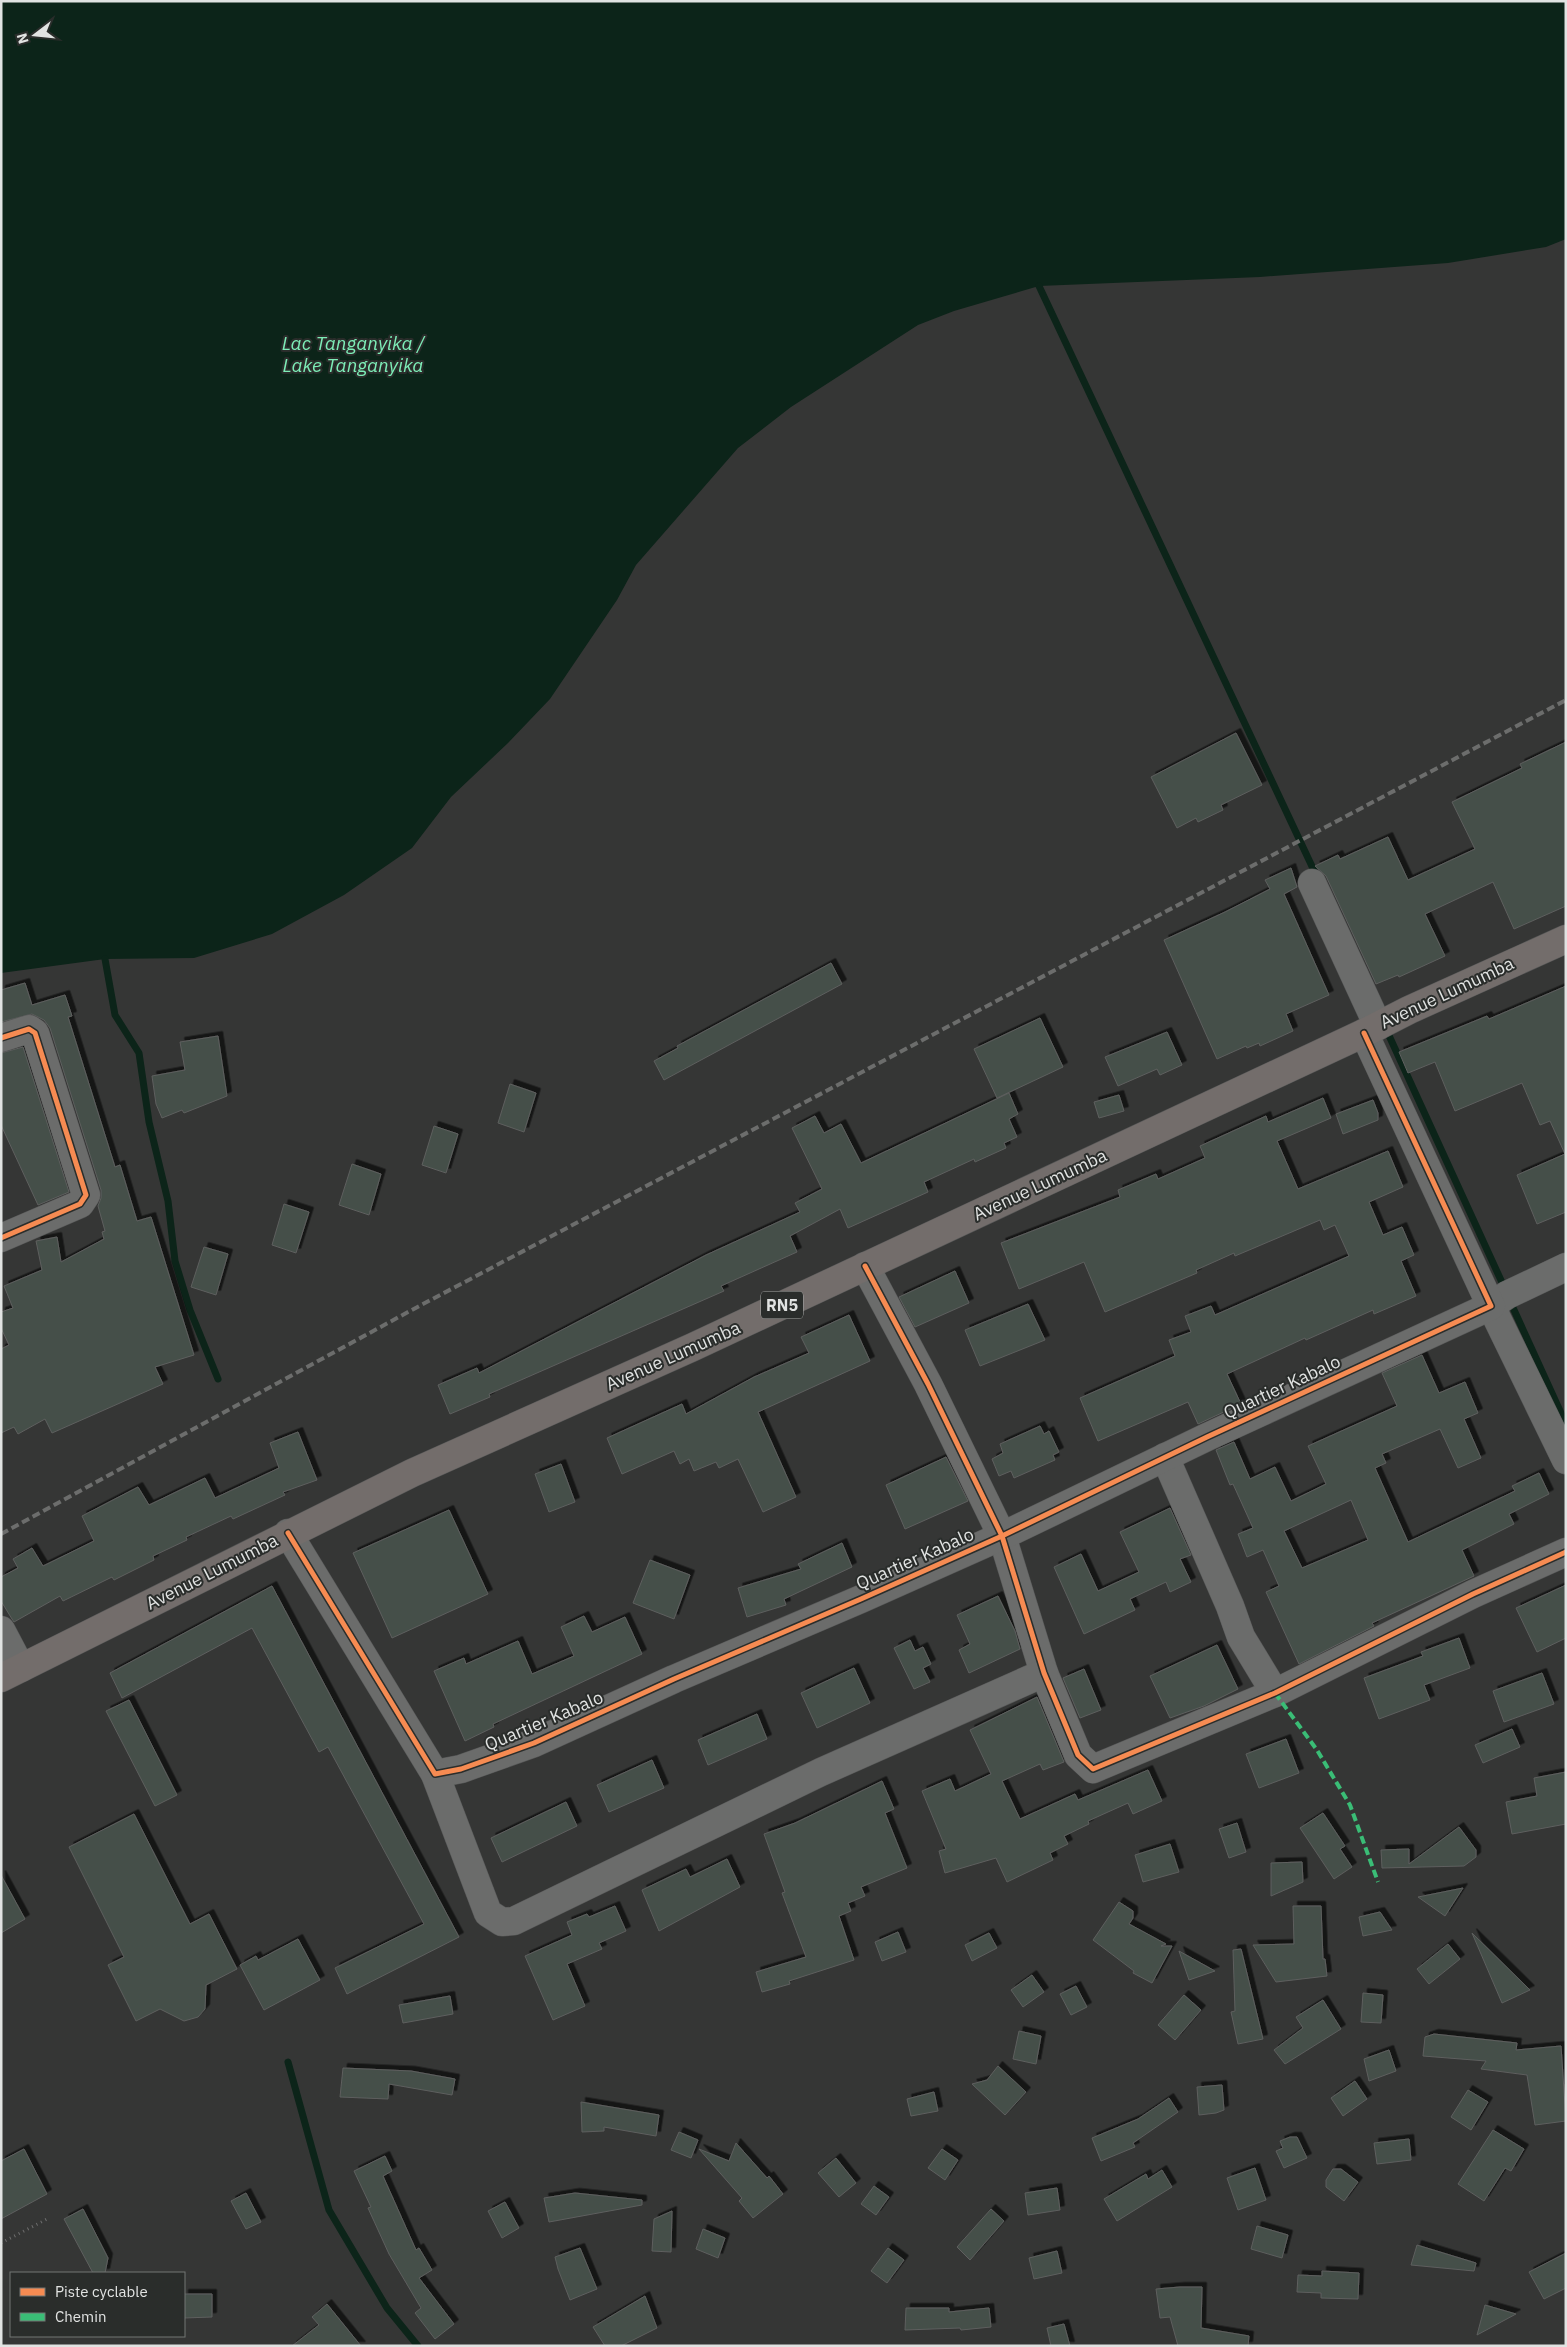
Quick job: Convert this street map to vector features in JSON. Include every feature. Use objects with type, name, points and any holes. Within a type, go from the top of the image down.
[{"type":"highway","name":"Avenue Lumumba","points":[[11,1673],[147,1606],[288,1533],[412,1473],[694,1347],[1371,1030],[1481,976],[1566,939]]},
{"type":"street","points":[[1312,883],[1371,1030],[1491,1306],[1566,1460]]},
{"type":"street","points":[[1,1038],[29,1030],[35,1033],[86,1195],[80,1204],[1,1238]]},
{"type":"street","points":[[866,1266],[928,1384],[1002,1536],[1044,1673],[1078,1755],[1093,1769],[1275,1693],[1473,1594],[1566,1552]]},
{"type":"street","name":"Quartier Kabalo","points":[[435,1774],[461,1769],[534,1743],[674,1679],[1002,1536],[1165,1457],[1491,1306],[1507,1295],[1566,1267]]},
{"type":"street","points":[[1165,1457],[1230,1606],[1241,1637],[1275,1693]]},
{"type":"street","points":[[288,1533],[435,1774],[488,1913],[502,1922],[514,1921],[821,1772],[1044,1673]]},
{"type":"street","points":[[1,1630],[11,1673]]},
{"type":"path","points":[[1,2243],[49,2218]]},
{"type":"water","name":"Lac Tanganyika / Lake Tanganyika","points":[[1,1],[1566,1],[1566,239],[1546,247],[1448,263],[1260,277],[1039,286],[954,311],[918,325],[791,407],[738,448],[636,565],[617,600],[550,699],[508,743],[451,797],[412,848],[344,895],[272,934],[194,958],[105,959],[1,973]]},
{"type":"building","points":[[1236,733],[1262,785],[1221,805],[1223,810],[1198,822],[1196,818],[1177,828],[1151,777]]},
{"type":"building","points":[[1566,742],[1566,906],[1514,929],[1493,882],[1425,914],[1445,956],[1399,977],[1398,975],[1376,984],[1326,876],[1315,866],[1338,855],[1340,859],[1388,837],[1408,880],[1475,849],[1452,802],[1522,768],[1520,764]]},
{"type":"building","points":[[1291,868],[1297,887],[1284,894],[1329,995],[1286,1014],[1293,1031],[1260,1046],[1259,1043],[1247,1048],[1246,1046],[1217,1059],[1164,940],[1270,889],[1265,880]]},
{"type":"building","points":[[831,963],[842,984],[664,1080],[654,1061],[678,1048],[677,1046]]},
{"type":"building","points":[[25,983],[32,1005],[65,995],[72,1016],[68,1017],[115,1167],[120,1165],[137,1221],[151,1217],[194,1355],[155,1367],[163,1384],[52,1433],[45,1419],[18,1434],[14,1427],[1,1433],[1,1349],[9,1345],[1,1328],[1,1312],[13,1308],[4,1286],[42,1270],[36,1241],[57,1237],[61,1262],[104,1239],[102,1232],[105,1231],[98,1206],[101,1190],[50,1028],[44,1020],[32,1014],[1,1022],[1,990]]},
{"type":"building","points":[[1566,986],[1566,1212],[1537,1224],[1517,1175],[1565,1154],[1550,1121],[1540,1125],[1522,1083],[1455,1111],[1435,1062],[1408,1073],[1399,1052],[1487,1016],[1489,1019]]},
{"type":"building","points":[[1040,1018],[1063,1067],[997,1098],[974,1049]]},
{"type":"building","points":[[1167,1032],[1182,1065],[1160,1075],[1157,1069],[1118,1086],[1105,1057]]},
{"type":"building","points":[[218,1036],[227,1096],[184,1113],[182,1110],[162,1118],[156,1104],[152,1076],[185,1070],[180,1042]]},
{"type":"building","points":[[23,1047],[69,1192],[38,1205],[1,1125],[1,1053]]},
{"type":"building","points":[[510,1084],[536,1093],[524,1132],[498,1123]]},
{"type":"building","points":[[1009,1093],[1018,1114],[1009,1119],[1017,1137],[1004,1143],[1006,1148],[975,1162],[974,1159],[924,1182],[928,1192],[848,1228],[840,1209],[790,1236],[797,1252],[721,1286],[724,1291],[489,1394],[490,1397],[450,1414],[438,1385],[477,1368],[479,1373],[706,1255],[800,1212],[795,1203],[822,1189],[792,1128],[815,1116],[824,1133],[841,1124],[861,1163]]},
{"type":"building","points":[[1119,1095],[1124,1111],[1099,1118],[1094,1102]]},
{"type":"building","points":[[1323,1098],[1331,1118],[1277,1141],[1298,1189],[1388,1151],[1403,1187],[1369,1202],[1383,1235],[1402,1227],[1414,1255],[1401,1261],[1416,1296],[1374,1314],[1373,1310],[1306,1340],[1305,1338],[1227,1374],[1241,1404],[1198,1424],[1188,1402],[1098,1441],[1080,1398],[1175,1356],[1169,1340],[1191,1332],[1185,1316],[1211,1306],[1215,1315],[1349,1256],[1335,1225],[1324,1230],[1320,1220],[1235,1256],[1234,1253],[1196,1270],[1197,1273],[1105,1312],[1084,1262],[1019,1289],[1001,1243],[1120,1197],[1118,1190],[1156,1174],[1158,1179],[1205,1158],[1200,1146],[1266,1116],[1268,1122]]},
{"type":"building","points":[[1373,1100],[1378,1113],[1378,1120],[1343,1134],[1336,1114]]},
{"type":"building","points":[[434,1126],[458,1134],[446,1173],[422,1165]]},
{"type":"building","points":[[352,1164],[381,1174],[369,1215],[339,1205]]},
{"type":"building","points":[[284,1204],[309,1212],[296,1253],[272,1245]]},
{"type":"building","points":[[204,1247],[228,1254],[216,1295],[191,1287]]},
{"type":"building","points":[[955,1271],[969,1303],[915,1327],[899,1297]]},
{"type":"building","points":[[1028,1304],[1045,1340],[980,1366],[965,1330]]},
{"type":"building","points":[[849,1315],[870,1361],[758,1412],[796,1497],[763,1512],[738,1459],[719,1468],[716,1462],[694,1471],[689,1459],[680,1464],[674,1451],[622,1474],[607,1438],[682,1404],[686,1414],[754,1377],[809,1353],[801,1337]]},
{"type":"building","points":[[1422,1355],[1439,1393],[1465,1382],[1478,1413],[1464,1419],[1481,1458],[1458,1468],[1440,1429],[1382,1454],[1386,1463],[1375,1468],[1408,1542],[1515,1491],[1512,1486],[1539,1473],[1549,1494],[1509,1514],[1514,1524],[1462,1550],[1474,1576],[1372,1623],[1374,1626],[1299,1664],[1266,1592],[1279,1586],[1263,1550],[1247,1557],[1238,1534],[1253,1528],[1233,1484],[1230,1485],[1216,1450],[1234,1442],[1250,1479],[1275,1467],[1291,1501],[1326,1484],[1308,1446],[1397,1406],[1382,1373]],"holes":[[[1351,1500],[1368,1540],[1302,1568],[1284,1531]]]},
{"type":"building","points":[[1040,1426],[1044,1434],[1049,1431],[1059,1452],[1053,1455],[1055,1460],[1014,1478],[1011,1471],[999,1476],[992,1459],[1003,1453],[1000,1444]]},
{"type":"building","points":[[298,1432],[317,1480],[283,1492],[285,1495],[233,1519],[231,1516],[186,1537],[187,1540],[153,1556],[154,1560],[114,1580],[112,1577],[63,1601],[60,1596],[14,1622],[1,1601],[1,1577],[18,1568],[13,1559],[32,1548],[43,1566],[94,1541],[82,1516],[138,1487],[149,1505],[205,1478],[215,1498],[279,1468],[270,1443]]},
{"type":"building","points":[[946,1457],[968,1501],[905,1529],[886,1485]]},
{"type":"building","points":[[561,1464],[575,1502],[549,1512],[535,1474]]},
{"type":"building","points":[[1170,1508],[1191,1555],[1180,1559],[1191,1582],[1170,1592],[1166,1582],[1130,1599],[1135,1610],[1084,1634],[1054,1567],[1081,1554],[1098,1591],[1139,1572],[1120,1532]]},
{"type":"building","points":[[449,1510],[488,1594],[392,1638],[353,1553]]},
{"type":"building","points":[[842,1543],[852,1567],[784,1599],[786,1605],[747,1617],[738,1588],[801,1569],[798,1564]]},
{"type":"building","points":[[650,1560],[690,1575],[674,1619],[633,1603]]},
{"type":"building","points":[[1566,1585],[1566,1638],[1537,1652],[1516,1608]]},
{"type":"building","points":[[272,1586],[459,1937],[347,1994],[335,1968],[424,1924],[328,1747],[319,1752],[252,1628],[122,1698],[110,1673]]},
{"type":"building","points":[[998,1596],[1015,1631],[1020,1649],[969,1673],[959,1650],[970,1644],[957,1615]]},
{"type":"building","points":[[584,1616],[592,1632],[625,1617],[642,1654],[493,1724],[494,1727],[465,1741],[434,1671],[464,1658],[466,1664],[518,1641],[532,1674],[574,1656],[561,1627]]},
{"type":"building","points":[[1459,1638],[1470,1668],[1424,1685],[1430,1700],[1379,1719],[1364,1678],[1423,1656],[1421,1652]]},
{"type":"building","points":[[910,1640],[915,1651],[923,1647],[931,1664],[923,1668],[930,1682],[914,1689],[894,1648]]},
{"type":"building","points":[[1217,1645],[1238,1689],[1204,1706],[1170,1718],[1150,1676]]},
{"type":"building","points":[[854,1668],[870,1703],[817,1728],[801,1693]]},
{"type":"building","points":[[1084,1669],[1101,1710],[1080,1718],[1063,1678]]},
{"type":"building","points":[[1542,1673],[1554,1704],[1504,1722],[1493,1691]]},
{"type":"building","points":[[1037,1697],[1064,1762],[1043,1770],[1040,1764],[1002,1781],[1020,1819],[1075,1794],[1078,1800],[1148,1770],[1162,1801],[1133,1814],[1128,1803],[1088,1821],[1089,1824],[1064,1836],[1068,1844],[1050,1853],[1053,1860],[1007,1882],[996,1858],[945,1873],[939,1851],[946,1849],[922,1791],[950,1779],[955,1791],[991,1774],[970,1730]]},
{"type":"building","points":[[129,1700],[177,1795],[155,1806],[106,1711]]},
{"type":"building","points":[[757,1714],[767,1739],[708,1765],[698,1740]]},
{"type":"building","points":[[1512,1729],[1520,1747],[1483,1763],[1475,1745]]},
{"type":"building","points":[[1286,1739],[1299,1773],[1259,1788],[1246,1754]]},
{"type":"building","points":[[652,1760],[664,1788],[609,1812],[597,1785]]},
{"type":"building","points":[[1566,1772],[1566,1824],[1512,1834],[1506,1802],[1537,1796],[1534,1778]]},
{"type":"building","points":[[882,1781],[894,1809],[885,1813],[907,1868],[861,1887],[865,1896],[848,1903],[851,1911],[839,1916],[854,1960],[789,1981],[790,1984],[762,1992],[756,1972],[806,1957],[782,1893],[785,1892],[764,1834],[795,1823]]},
{"type":"building","points":[[566,1802],[577,1826],[502,1862],[491,1838]]},
{"type":"building","points":[[1323,1813],[1345,1846],[1340,1849],[1352,1867],[1334,1879],[1300,1828]]},
{"type":"building","points":[[134,1814],[190,1924],[209,1914],[237,1969],[206,1985],[205,2009],[198,2017],[184,2021],[160,2009],[136,2021],[108,1965],[124,1957],[69,1847]]},
{"type":"building","points":[[1237,1823],[1246,1852],[1229,1858],[1219,1829]]},
{"type":"building","points":[[1459,1827],[1476,1850],[1476,1857],[1464,1866],[1382,1868],[1381,1850],[1409,1849],[1409,1864]]},
{"type":"building","points":[[1170,1844],[1179,1872],[1143,1882],[1135,1855]]},
{"type":"building","points":[[727,1859],[740,1887],[659,1931],[642,1890],[686,1869],[690,1877]]},
{"type":"building","points":[[1302,1862],[1303,1882],[1271,1896],[1271,1863]]},
{"type":"building","points":[[1,1875],[25,1919],[1,1933]]},
{"type":"building","points":[[1463,1888],[1445,1916],[1418,1897]]},
{"type":"building","points":[[1119,1902],[1133,1911],[1133,1918],[1129,1924],[1166,1944],[1161,1946],[1172,1946],[1152,1983],[1133,1973],[1134,1971],[1093,1940]]},
{"type":"building","points":[[615,1906],[626,1931],[599,1943],[602,1949],[567,1964],[585,2006],[553,2020],[525,1956],[572,1935],[567,1922],[587,1914],[589,1917]]},
{"type":"building","points":[[1293,1906],[1321,1906],[1323,1959],[1325,1959],[1327,1976],[1276,1982],[1253,1945],[1294,1944]]},
{"type":"building","points":[[1380,1912],[1392,1930],[1363,1936],[1359,1917]]},
{"type":"building","points":[[898,1932],[906,1952],[882,1961],[875,1942]]},
{"type":"building","points":[[989,1933],[997,1948],[972,1961],[965,1945]]},
{"type":"building","points":[[1472,1933],[1530,1990],[1502,2003]]},
{"type":"building","points":[[298,1939],[320,1980],[264,2010],[240,1965],[256,1956],[258,1960]]},
{"type":"building","points":[[1448,1944],[1460,1959],[1429,1984],[1417,1969]]},
{"type":"building","points":[[1241,1949],[1263,2039],[1238,2044],[1231,2012],[1235,2011],[1233,1950]]},
{"type":"building","points":[[1179,1951],[1215,1971],[1189,1980]]},
{"type":"building","points":[[1032,1975],[1044,1992],[1023,2007],[1011,1990]]},
{"type":"building","points":[[1076,1986],[1087,2007],[1071,2015],[1060,1994]]},
{"type":"building","points":[[1363,1993],[1383,1995],[1381,2023],[1361,2022]]},
{"type":"building","points":[[1184,1995],[1201,2010],[1175,2040],[1158,2025]]},
{"type":"building","points":[[450,1996],[453,2014],[403,2023],[399,2005]]},
{"type":"building","points":[[1323,2000],[1341,2029],[1285,2064],[1274,2050],[1303,2028],[1296,2017]]},
{"type":"building","points":[[1019,2031],[1041,2036],[1036,2064],[1013,2059]]},
{"type":"building","points":[[1434,2034],[1517,2043],[1516,2050],[1561,2046],[1566,2121],[1535,2125],[1527,2075],[1481,2069],[1486,2061],[1423,2056],[1425,2037]]},
{"type":"building","points":[[1389,2050],[1396,2071],[1369,2081],[1364,2059]]},
{"type":"building","points":[[998,2066],[1026,2092],[1005,2115],[972,2084],[987,2080]]},
{"type":"building","points":[[343,2068],[411,2071],[455,2079],[452,2095],[389,2084],[388,2099],[340,2097]]},
{"type":"building","points":[[1355,2081],[1367,2099],[1343,2116],[1331,2098]]},
{"type":"building","points":[[1222,2085],[1224,2110],[1199,2115],[1197,2087]]},
{"type":"building","points":[[1468,2090],[1488,2102],[1471,2130],[1451,2117]]},
{"type":"building","points":[[934,2092],[938,2111],[911,2116],[907,2099]]},
{"type":"building","points":[[1169,2098],[1178,2112],[1133,2143],[1135,2147],[1101,2161],[1092,2138],[1138,2119]]},
{"type":"building","points":[[581,2102],[659,2115],[656,2136],[604,2127],[604,2131],[582,2132]]},
{"type":"building","points":[[1493,2130],[1524,2149],[1511,2171],[1505,2168],[1484,2201],[1458,2184]]},
{"type":"building","points":[[679,2132],[698,2140],[691,2158],[671,2150]]},
{"type":"building","points":[[1290,2137],[1297,2137],[1307,2158],[1284,2168],[1276,2151],[1283,2148],[1280,2141]]},
{"type":"building","points":[[1409,2139],[1411,2160],[1377,2164],[1374,2143]]},
{"type":"building","points":[[736,2143],[767,2178],[769,2176],[783,2194],[753,2218],[739,2201],[742,2198],[699,2149],[729,2161]]},
{"type":"building","points":[[24,2149],[47,2194],[1,2219],[1,2161]]},
{"type":"building","points":[[942,2149],[958,2160],[945,2180],[928,2168]]},
{"type":"building","points":[[385,2156],[392,2171],[383,2176],[416,2250],[419,2248],[432,2270],[419,2278],[454,2324],[435,2339],[415,2313],[421,2308],[389,2254],[368,2208],[371,2207],[354,2171]]},
{"type":"building","points":[[836,2158],[856,2183],[839,2197],[818,2173]]},
{"type":"building","points":[[1255,2168],[1266,2200],[1238,2210],[1227,2178]]},
{"type":"building","points":[[1333,2169],[1341,2169],[1358,2182],[1344,2201],[1326,2187],[1326,2180]]},
{"type":"building","points":[[1162,2170],[1172,2187],[1117,2221],[1104,2199],[1146,2174],[1148,2179]]},
{"type":"building","points":[[874,2186],[889,2197],[876,2215],[861,2204]]},
{"type":"building","points":[[1057,2188],[1060,2210],[1028,2215],[1025,2193]]},
{"type":"building","points":[[246,2193],[261,2222],[246,2229],[231,2201]]},
{"type":"building","points":[[575,2193],[642,2200],[642,2205],[549,2222],[544,2198]]},
{"type":"building","points":[[505,2202],[519,2228],[502,2238],[488,2211]]},
{"type":"building","points":[[83,2209],[108,2258],[105,2272],[92,2272],[64,2219]]},
{"type":"building","points":[[991,2209],[1004,2221],[970,2260],[957,2247]]},
{"type":"building","points":[[672,2211],[671,2252],[652,2251],[654,2219]]},
{"type":"building","points":[[1257,2226],[1288,2235],[1282,2258],[1251,2249]]},
{"type":"building","points":[[703,2229],[725,2238],[718,2258],[696,2249]]},
{"type":"building","points":[[1417,2245],[1476,2263],[1474,2271],[1411,2265]]},
{"type":"building","points":[[580,2248],[597,2289],[570,2300],[555,2257]]},
{"type":"building","points":[[888,2248],[904,2260],[887,2283],[871,2271]]},
{"type":"building","points":[[1057,2251],[1062,2273],[1034,2279],[1029,2258]]},
{"type":"building","points":[[1566,2253],[1566,2288],[1544,2299],[1529,2272]]},
{"type":"building","points":[[1322,2271],[1359,2273],[1358,2299],[1321,2298],[1321,2293],[1297,2292],[1298,2275],[1322,2276]]},
{"type":"building","points":[[1202,2287],[1201,2328],[1249,2336],[1248,2346],[1178,2346],[1170,2317],[1160,2318],[1156,2289]]},
{"type":"building","points":[[185,2294],[212,2294],[212,2317],[185,2318]]},
{"type":"building","points":[[645,2296],[657,2328],[621,2346],[605,2346],[593,2327]]},
{"type":"building","points":[[327,2304],[361,2346],[292,2346],[319,2325],[312,2317]]},
{"type":"building","points":[[1485,2305],[1516,2314],[1477,2335]]},
{"type":"building","points":[[906,2308],[949,2308],[949,2312],[989,2308],[991,2327],[961,2330],[960,2328],[905,2330]]},
{"type":"building","points":[[1064,2324],[1070,2346],[1051,2346],[1047,2328]]},
{"type":"waterway","points":[[1039,286],[1317,877]]},
{"type":"waterway","points":[[105,959],[115,1015],[139,1053],[149,1122],[168,1201],[175,1261],[190,1310],[218,1379]]},
{"type":"waterway","points":[[1386,1029],[1505,1289]]},
{"type":"waterway","points":[[1509,1299],[1566,1424]]},
{"type":"waterway","points":[[288,2062],[329,2210],[387,2308],[418,2346]]},
{"type":"railway","points":[[1,1534],[408,1312],[1566,700]]},
{"type":"marked path","points":[[1275,1693],[1317,1750],[1350,1805],[1378,1882]]},
{"type":"cycle path","points":[[1,1038],[29,1029],[35,1033],[86,1195],[80,1204],[1,1238]]},
{"type":"cycle path","points":[[288,1533],[435,1774],[461,1769],[534,1743],[674,1679],[1002,1536],[1207,1437],[1491,1306],[1364,1033]]},
{"type":"cycle path","points":[[865,1266],[928,1384],[1002,1536],[1044,1673],[1078,1755],[1093,1769],[1275,1693],[1473,1594],[1566,1552]]}]
